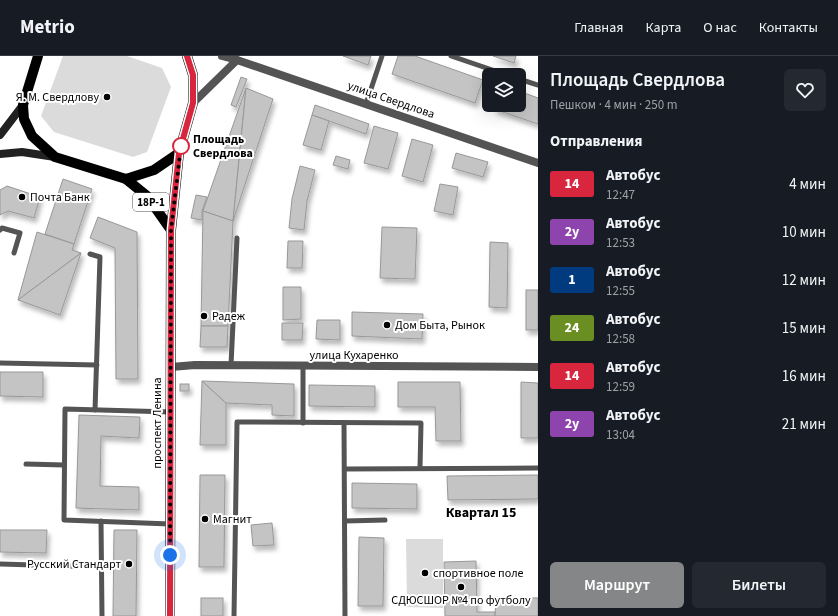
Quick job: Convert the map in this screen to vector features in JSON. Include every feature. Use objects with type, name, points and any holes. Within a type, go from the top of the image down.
[{"type":"main road","points":[[22,105],[38,56]]},
{"type":"main road","name":"18Р-1","points":[[126,179],[154,170],[179,153],[193,103],[193,75],[186,56]]},
{"type":"main road","name":"18Р-1","points":[[22,105],[24,119],[32,136],[54,157],[126,179],[147,196],[171,230]]},
{"type":"main road","name":"проспект Ленина","points":[[170,616],[171,230],[179,153]]},
{"type":"street","name":"улица Свердлова","points":[[222,56],[238,58],[538,163]]},
{"type":"street","points":[[193,103],[238,58]]},
{"type":"street","points":[[0,135],[22,105]]},
{"type":"street","points":[[0,154],[22,152],[54,157]]},
{"type":"street","name":"улица Кухаренко","points":[[171,367],[231,365],[538,367]]},
{"type":"lane","points":[[366,104],[382,56]]},
{"type":"lane","points":[[451,56],[487,68]]},
{"type":"lane","points":[[469,62],[471,56]]},
{"type":"lane","points":[[526,81],[538,85]]},
{"type":"lane","points":[[0,230],[2,228],[20,233],[14,253]]},
{"type":"lane","points":[[231,365],[237,238]]},
{"type":"lane","points":[[90,254],[100,257],[95,410]]},
{"type":"lane","points":[[0,363],[97,365]]},
{"type":"lane","points":[[303,366],[303,423]]},
{"type":"lane","points":[[170,524],[64,520],[64,465],[65,409],[171,412]]},
{"type":"lane","points":[[234,616],[238,422],[421,423],[420,468]]},
{"type":"lane","points":[[344,423],[345,616]]},
{"type":"lane","points":[[26,464],[64,465]]},
{"type":"lane","points":[[345,469],[538,468]]},
{"type":"lane","points":[[345,521],[385,520]]},
{"type":"lane","points":[[101,521],[102,616]]},
{"type":"lane","points":[[0,564],[102,567]]},
{"type":"shaded area","name":"Площадь Свердлова","points":[[63,56],[127,56],[162,68],[171,87],[147,152],[133,157],[54,132],[41,116]]},
{"type":"shaded area","name":"спортивное поле","points":[[406,539],[443,539],[443,608],[407,607]]},
{"type":"building","points":[[343,56],[371,56],[368,65]]},
{"type":"building","points":[[398,56],[415,56],[482,80],[482,83],[475,103],[392,74]]},
{"type":"building","points":[[493,56],[516,56],[514,63]]},
{"type":"building","points":[[241,77],[247,79],[236,107],[231,105]]},
{"type":"building","points":[[246,88],[233,221],[203,211]]},
{"type":"building","points":[[246,88],[273,99],[233,221]]},
{"type":"building","points":[[526,94],[538,98],[538,124],[503,112],[526,112]]},
{"type":"building","points":[[315,105],[369,124],[366,134],[312,115]]},
{"type":"building","points":[[312,115],[329,121],[321,150],[303,145]]},
{"type":"building","points":[[374,126],[398,133],[388,169],[364,163]]},
{"type":"building","points":[[412,139],[433,145],[423,182],[402,176]]},
{"type":"building","points":[[456,153],[488,162],[483,177],[452,168]]},
{"type":"building","points":[[336,156],[350,160],[348,169],[333,165]]},
{"type":"building","points":[[300,166],[315,170],[307,201],[304,230],[289,228],[292,199]]},
{"type":"building","points":[[63,179],[92,189],[74,244],[45,234]]},
{"type":"building","points":[[440,184],[458,187],[453,215],[434,211]]},
{"type":"building","points":[[7,186],[40,197],[34,218],[8,211],[0,215],[0,190]]},
{"type":"building","points":[[196,195],[207,197],[202,211],[202,220],[191,218]]},
{"type":"building","points":[[203,211],[233,221],[228,326],[201,326]]},
{"type":"building","points":[[98,217],[137,232],[138,379],[116,379],[115,248],[90,238]]},
{"type":"building","points":[[382,227],[417,228],[415,279],[380,278]]},
{"type":"building","points":[[37,232],[74,244],[72,250],[81,253],[18,300]]},
{"type":"building","points":[[288,241],[303,241],[302,268],[287,268]]},
{"type":"building","points":[[490,242],[508,243],[507,308],[489,307]]},
{"type":"building","points":[[81,253],[60,315],[18,300]]},
{"type":"building","points":[[283,287],[301,287],[301,319],[283,320]]},
{"type":"building","points":[[526,290],[538,290],[538,330],[526,330]]},
{"type":"building","name":"Дом Быта, Рынок","points":[[352,312],[423,314],[422,339],[352,336]]},
{"type":"building","points":[[317,320],[340,320],[340,340],[316,339]]},
{"type":"building","points":[[282,323],[303,323],[302,340],[282,340]]},
{"type":"building","points":[[201,326],[228,326],[227,347],[200,347]]},
{"type":"building","points":[[0,372],[43,372],[43,397],[0,396]]},
{"type":"building","points":[[202,381],[226,403],[226,445],[200,445]]},
{"type":"building","points":[[202,381],[294,384],[294,416],[272,415],[272,405],[226,403]]},
{"type":"building","points":[[398,382],[460,382],[461,441],[436,441],[435,407],[398,407]]},
{"type":"building","points":[[521,382],[538,383],[538,438],[521,438]]},
{"type":"building","points":[[180,384],[189,384],[189,391],[180,391]]},
{"type":"building","points":[[309,385],[375,386],[375,407],[309,406]]},
{"type":"building","points":[[79,415],[140,417],[139,438],[101,436],[100,486],[139,487],[139,510],[76,508]]},
{"type":"building","points":[[200,475],[225,475],[224,567],[199,567]]},
{"type":"building","points":[[538,475],[538,499],[448,500],[447,476]]},
{"type":"building","points":[[352,483],[417,484],[417,509],[352,508]]},
{"type":"building","points":[[272,523],[274,545],[253,546],[251,525]]},
{"type":"building","points":[[0,530],[47,530],[46,553],[0,552]]},
{"type":"building","points":[[114,530],[137,530],[136,616],[113,616]]},
{"type":"building","points":[[359,537],[384,538],[383,606],[358,606]]},
{"type":"building","name":"СДЮСШОР №4 по футболу","points":[[476,561],[477,612],[495,612],[495,616],[445,616],[444,562]]},
{"type":"building","points":[[496,597],[538,598],[538,616],[495,616]]},
{"type":"building","points":[[201,598],[223,598],[223,616],[201,616]]},
{"type":"bus line","name":"14","points":[[170,616],[171,230],[179,153],[193,103],[193,75],[187,56]]},
{"type":"place","name":"Я. М. Свердлову","points":[[107,97]]},
{"type":"place","name":"Площадь Свердлова","points":[[181,146]]},
{"type":"place","name":"Почта Банк","points":[[22,197]]},
{"type":"place","name":"Радеж","points":[[204,316]]},
{"type":"place","name":"Дом Быта, Рынок","points":[[387,325]]},
{"type":"place","name":"Магнит","points":[[205,519]]},
{"type":"place","name":"Русский Стандарт","points":[[129,564]]},
{"type":"place","name":"спортивное поле","points":[[425,573]]},
{"type":"place","name":"СДЮСШОР №4 по футболу","points":[[461,587]]},
{"type":"district","name":"Квартал 15","points":[[481,513]]},
{"type":"route","points":[[170,555],[171,230],[181,146]]}]
